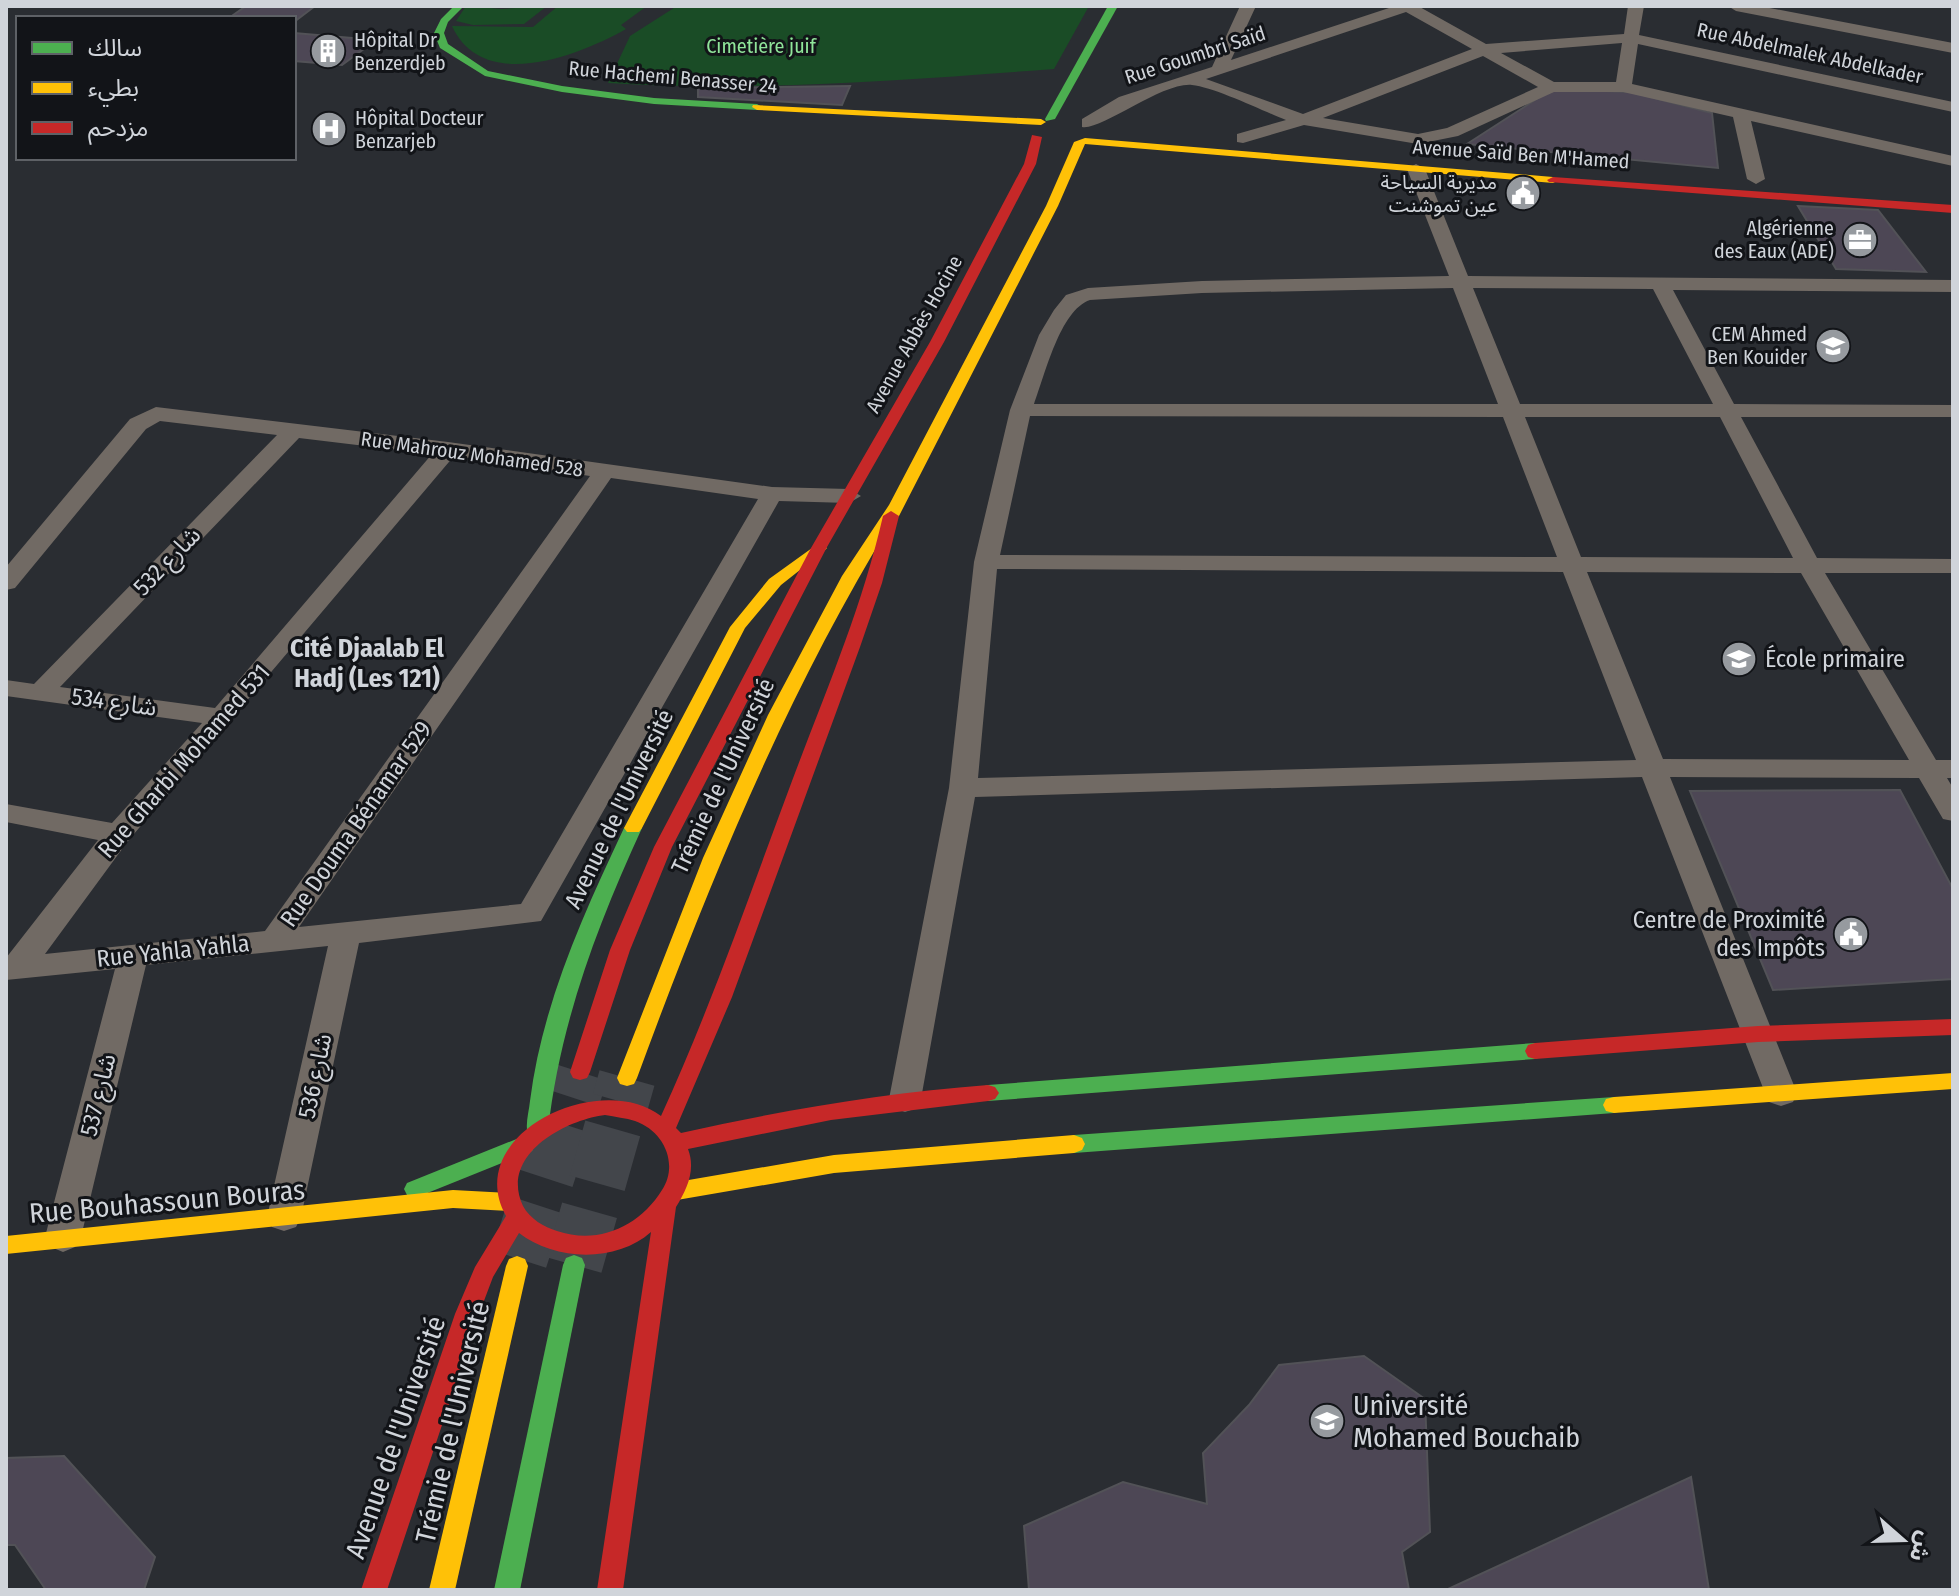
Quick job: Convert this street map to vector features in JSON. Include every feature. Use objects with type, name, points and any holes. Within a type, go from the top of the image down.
[{"type":"main road","name":"Rue Hachemi Benasser 24","points":[[459,6],[444,21],[439,33],[444,46],[485,73],[516,80],[654,101],[956,116],[1045,133]]},
{"type":"main road","name":"Avenue Abbès Hocine","points":[[820,547],[937,342],[1113,6]]},
{"type":"main road","points":[[666,1127],[707,1040],[804,771],[860,631],[880,572],[892,509],[1052,206],[1086,130],[1095,96]]},
{"type":"main road","points":[[1045,133],[1086,130]]},
{"type":"main road","points":[[1045,133],[1086,130]]},
{"type":"main road","name":"Avenue Saïd Ben M'Hamed","points":[[1086,130],[1243,138],[1417,153],[1953,209]]},
{"type":"main road","name":"Avenue Saïd Ben M'Hamed","points":[[1086,130],[1953,193]]},
{"type":"main road","name":"Trémie de l'Université","points":[[627,1078],[692,900],[749,766],[845,576],[892,509]]},
{"type":"main road","name":"Trémie de l'Université","points":[[580,1072],[620,950],[663,847],[761,656],[801,589],[820,547]]},
{"type":"main road","name":"Avenue de l'Université","points":[[531,1138],[565,988],[604,888],[738,627],[775,582],[820,547]]},
{"type":"main road","points":[[677,1143],[788,1116],[905,1099],[1758,1034],[1953,1027]]},
{"type":"main road","points":[[677,1191],[899,1157],[1953,1081]]},
{"type":"main road","points":[[610,1590],[666,1210],[683,1175],[677,1143],[666,1127],[649,1116],[605,1107],[569,1114],[531,1138],[508,1173],[512,1210],[531,1233],[552,1243],[575,1247],[601,1245],[625,1238],[666,1210]]},
{"type":"main road","name":"Rue Bouhassoun Bouras","points":[[333,1214],[431,1184],[531,1138]]},
{"type":"main road","name":"Rue Bouhassoun Bouras","points":[[6,1245],[63,1237],[333,1214],[453,1199],[512,1210]]},
{"type":"main road","name":"Avenue de l'Université","points":[[374,1590],[467,1314],[512,1210]]},
{"type":"main road","points":[[507,1590],[574,1265]]},
{"type":"main road","name":"Trémie de l'Université","points":[[442,1590],[517,1266]]},
{"type":"street","points":[[1218,72],[1248,6]]},
{"type":"street","points":[[1407,6],[1551,87]]},
{"type":"street","name":"Rue Goumbri Saïd","points":[[1086,130],[1125,101],[1407,6]]},
{"type":"street","points":[[1623,87],[1636,6]]},
{"type":"street","points":[[1736,6],[1953,48]]},
{"type":"street","name":"Rue Abdelmalek Abdelkader","points":[[1243,138],[1303,120],[1486,49],[1633,38],[1953,107]]},
{"type":"street","points":[[1193,80],[1303,120],[1417,153],[1452,132],[1551,87],[1623,87],[1953,161]]},
{"type":"street","points":[[1741,113],[1756,179]]},
{"type":"street","points":[[1417,153],[1461,282],[1781,1093]]},
{"type":"street","points":[[905,1099],[963,788],[986,562],[1021,410],[1049,335],[1073,299],[1088,294],[1202,287],[1461,282],[1953,286]]},
{"type":"street","points":[[1660,284],[1809,566],[1940,769],[1953,812]]},
{"type":"street","points":[[1021,410],[1513,413],[1953,411]]},
{"type":"street","name":"Rue Mahrouz Mohamed 528","points":[[6,583],[138,424],[156,414],[783,494],[849,496]]},
{"type":"street","name":"532 شارع","points":[[41,692],[293,431]]},
{"type":"street","name":"Rue Gharbi Mohamed 531","points":[[12,968],[118,834],[222,717],[448,449]]},
{"type":"street","name":"Rue Douma Bénamar 529","points":[[274,941],[604,472]]},
{"type":"street","name":"Rue Yahla Yahla","points":[[12,968],[530,914],[783,494]]},
{"type":"street","points":[[986,562],[1953,566]]},
{"type":"street","name":"534 شارع","points":[[6,688],[222,717]]},
{"type":"street","points":[[963,788],[1653,768],[1940,769]]},
{"type":"street","points":[[6,813],[118,834]]},
{"type":"street","name":"شارع 536","points":[[284,1217],[346,934]]},
{"type":"street","name":"537 شارع","points":[[63,1237],[134,953]]},
{"type":"green space","points":[[466,6],[501,9],[547,6],[524,24],[473,25],[456,21]]},
{"type":"green space","points":[[558,6],[647,6],[621,25],[626,29],[607,39],[584,49],[533,63],[509,64],[486,59],[466,47],[452,26],[533,27]]},
{"type":"green space","name":"Cimetière juif","points":[[677,6],[1089,6],[1054,69],[776,85],[608,83],[630,36]]},
{"type":"building","name":"Hôpital Dr Benzerdjeb","points":[[246,6],[315,6],[296,20],[296,16],[232,16]]},
{"type":"building","name":"Hôpital Dr Benzerdjeb","points":[[296,33],[376,40],[342,65],[296,61]]},
{"type":"building","points":[[850,86],[842,105],[698,97],[698,88]]},
{"type":"building","points":[[1552,89],[1631,92],[1712,113],[1718,168],[1467,144]]},
{"type":"building","name":"Algérienne des Eaux (ADE)","points":[[1798,206],[1878,210],[1926,272],[1836,269]]},
{"type":"building","name":"Centre de Proximité des Impôts","points":[[1900,790],[1953,889],[1953,979],[1773,990],[1690,791]]},
{"type":"building","points":[[1364,1356],[1425,1399],[1430,1532],[1402,1552],[1409,1590],[1029,1590],[1024,1526],[1123,1482],[1207,1504],[1203,1453],[1249,1405],[1279,1365]]},
{"type":"building","points":[[64,1456],[155,1557],[144,1590],[46,1590],[15,1545],[6,1545],[6,1458]]},
{"type":"building","points":[[1691,1477],[1709,1590],[1446,1590]]},
{"type":"tunnel","points":[[519,1259],[580,1072]]},
{"type":"tunnel","points":[[574,1265],[627,1078]]},
{"type":"traffic: fast","points":[[459,6],[444,21],[439,33],[444,46],[485,73],[562,89],[654,101],[757,107]]},
{"type":"traffic: fast","points":[[1050,119],[1113,6]]},
{"type":"traffic: fast","points":[[537,1131],[549,1052],[571,975],[633,828]]},
{"type":"traffic: fast","points":[[988,1093],[1535,1051]]},
{"type":"traffic: fast","points":[[1074,1144],[1614,1105]]},
{"type":"traffic: fast","points":[[415,1189],[524,1145]]},
{"type":"traffic: fast","points":[[507,1590],[574,1265]]},
{"type":"traffic: slow","points":[[757,107],[1041,122]]},
{"type":"traffic: slow","points":[[1085,141],[1553,180]]},
{"type":"traffic: slow","points":[[891,516],[1052,206],[1080,142]]},
{"type":"traffic: slow","points":[[627,1078],[712,858],[776,715],[850,576],[892,509]]},
{"type":"traffic: slow","points":[[633,828],[738,627],[775,582],[819,548]]},
{"type":"traffic: slow","points":[[1614,1105],[1953,1081]]},
{"type":"traffic: slow","points":[[677,1191],[834,1164],[1074,1144]]},
{"type":"traffic: slow","points":[[6,1245],[453,1199],[509,1202]]},
{"type":"traffic: slow","points":[[442,1590],[517,1266]]},
{"type":"traffic: jam","points":[[819,548],[937,342],[1030,164],[1036,137]]},
{"type":"traffic: jam","points":[[1553,180],[1953,209]]},
{"type":"traffic: jam","points":[[666,1127],[721,997],[852,647],[874,583],[891,516]]},
{"type":"traffic: jam","points":[[580,1072],[620,950],[663,847],[820,547]]},
{"type":"traffic: jam","points":[[1535,1051],[1758,1034],[1953,1027]]},
{"type":"traffic: jam","points":[[677,1143],[831,1111],[988,1093]]},
{"type":"traffic: jam","points":[[605,1107],[647,1117],[672,1136],[681,1160],[677,1186],[661,1211],[637,1231],[607,1244],[573,1246],[537,1234],[522,1222],[512,1208],[508,1192],[515,1160],[524,1145],[552,1122],[578,1112],[605,1107]]},
{"type":"traffic: jam","points":[[610,1590],[666,1210]]},
{"type":"traffic: jam","points":[[374,1590],[467,1314],[483,1274],[516,1218]]},
{"type":"place","name":"Hôpital Dr Benzerdjeb","points":[[328,51]]},
{"type":"place","name":"Hôpital Docteur Benzarjeb","points":[[329,129]]},
{"type":"place","name":"مديرية السياحة عين تموشنت","points":[[1523,193]]},
{"type":"place","name":"Algérienne des Eaux (ADE)","points":[[1860,240]]},
{"type":"place","name":"CEM Ahmed Ben Kouider","points":[[1833,346]]},
{"type":"place","name":"École primaire","points":[[1739,659]]},
{"type":"place","name":"Centre de Proximité des Impôts","points":[[1851,934]]},
{"type":"place","name":"Université Mohamed Bouchaib","points":[[1327,1421]]},
{"type":"district","name":"Cité Djaalab El Hadj (Les 121)","points":[[367,663]]}]
